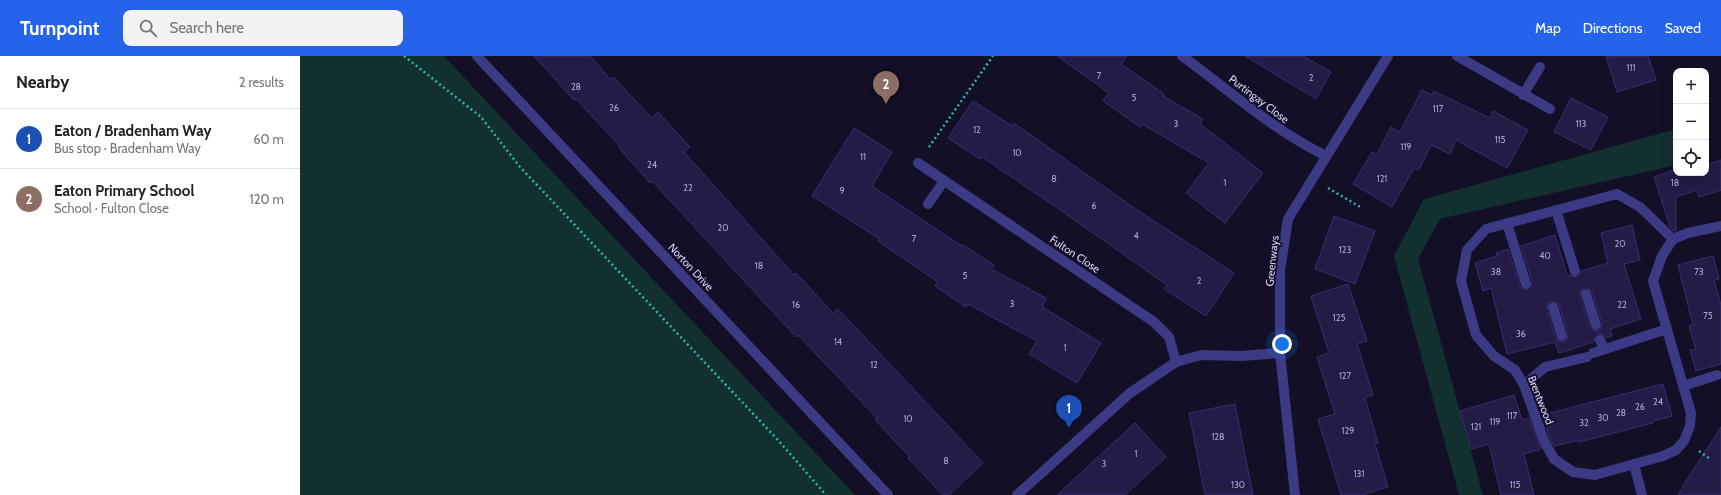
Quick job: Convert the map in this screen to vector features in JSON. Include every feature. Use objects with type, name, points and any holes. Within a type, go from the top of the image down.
[{"type":"street","name":"Norton Drive","points":[[477,56],[888,495]]},
{"type":"street","name":"Purtingay Close","points":[[1182,56],[1251,109],[1297,141],[1326,156]]},
{"type":"street","name":"Greenways","points":[[1295,495],[1280,354],[1280,271],[1288,219],[1388,56]]},
{"type":"street","points":[[1457,56],[1550,109]]},
{"type":"street","points":[[1524,95],[1540,67]]},
{"type":"street","name":"Fulton Close","points":[[918,163],[1154,322],[1169,337],[1176,362]]},
{"type":"street","points":[[928,204],[944,181]]},
{"type":"street","name":"Brentwood","points":[[1617,194],[1640,207],[1673,239],[1662,256],[1653,281],[1691,413],[1690,426],[1684,441],[1676,450],[1663,456],[1595,475],[1573,472],[1562,466],[1554,459],[1544,441],[1524,384],[1515,370],[1494,356],[1476,335],[1461,281],[1467,250],[1486,229],[1507,223],[1617,194]]},
{"type":"street","points":[[1556,210],[1575,271]]},
{"type":"street","points":[[1507,223],[1526,284]]},
{"type":"street","points":[[1673,239],[1688,233],[1721,226]]},
{"type":"street","points":[[1586,294],[1596,325]]},
{"type":"street","points":[[1553,307],[1562,336]]},
{"type":"street","points":[[1524,384],[1545,367],[1568,356],[1590,355],[1602,344],[1667,329]]},
{"type":"street","points":[[1017,495],[1130,393],[1176,362],[1201,355],[1241,356],[1280,354]]},
{"type":"street","points":[[1683,386],[1717,375]]},
{"type":"street","points":[[1634,464],[1642,495]]},
{"type":"path","points":[[404,56],[481,117],[520,167],[777,439],[826,495]]},
{"type":"path","points":[[918,163],[993,56]]},
{"type":"path","points":[[1312,178],[1362,208]]},
{"type":"green space","points":[[300,56],[444,56],[855,495],[300,495]]},
{"type":"green space","points":[[1673,130],[1673,166],[1440,219],[1418,259],[1483,495],[1459,495],[1394,256],[1424,199]]},
{"type":"building","points":[[534,56],[590,56],[610,79],[613,77],[652,118],[658,112],[690,147],[684,152],[794,275],[796,273],[833,313],[838,309],[983,463],[949,495],[943,495],[875,420],[877,418],[798,335],[796,337],[652,181],[650,183],[618,147],[620,146],[576,99],[574,100]]},
{"type":"building","points":[[1057,56],[1127,56],[1121,64],[1164,94],[1163,96],[1203,119],[1200,124],[1263,173],[1225,223],[1186,193],[1209,163],[1142,124],[1140,127],[1103,101],[1109,93]]},
{"type":"building","points":[[1245,56],[1303,56],[1331,72],[1316,99]]},
{"type":"building","points":[[1606,56],[1648,56],[1656,80],[1617,92]]},
{"type":"building","points":[[1422,90],[1432,95],[1434,91],[1490,118],[1493,111],[1528,130],[1507,168],[1456,140],[1450,154],[1431,145],[1419,170],[1414,168],[1392,207],[1353,184],[1372,152],[1377,155],[1391,127],[1400,132]]},
{"type":"building","points":[[1571,98],[1608,117],[1591,150],[1554,132]]},
{"type":"building","points":[[973,101],[1012,126],[1014,123],[1134,208],[1234,273],[1206,316],[1164,289],[1167,285],[1059,209],[982,157],[980,159],[948,138]]},
{"type":"building","points":[[854,128],[892,152],[872,186],[962,246],[963,245],[994,265],[991,269],[1046,298],[1042,307],[1101,343],[1077,383],[1029,354],[1037,341],[968,304],[966,307],[935,286],[938,282],[878,241],[880,239],[812,196]]},
{"type":"building","points":[[1721,160],[1721,190],[1699,197],[1697,190],[1676,197],[1676,231],[1674,231],[1670,227],[1654,177],[1673,170],[1673,176],[1709,176],[1709,164]]},
{"type":"building","points":[[1334,216],[1375,231],[1355,284],[1315,269]]},
{"type":"building","points":[[1632,225],[1640,260],[1624,264],[1641,319],[1610,329],[1612,336],[1606,338],[1603,335],[1598,334],[1595,337],[1594,342],[1559,353],[1555,342],[1507,354],[1491,288],[1483,291],[1475,263],[1497,256],[1496,253],[1508,249],[1520,286],[1522,289],[1528,290],[1531,288],[1532,282],[1521,246],[1555,235],[1567,275],[1577,277],[1580,275],[1581,271],[1608,263],[1601,233]],"holes":[[[1588,288],[1592,292],[1602,323],[1601,329],[1598,331],[1594,331],[1590,327],[1580,296],[1581,290]],[[1555,301],[1559,305],[1568,334],[1567,340],[1564,342],[1560,342],[1556,338],[1547,309],[1548,303]]]},
{"type":"building","points":[[1713,256],[1719,279],[1714,280],[1721,305],[1721,364],[1696,371],[1690,350],[1696,349],[1689,326],[1693,325],[1678,265]]},
{"type":"building","points":[[1348,284],[1367,341],[1357,344],[1373,395],[1365,398],[1378,443],[1375,444],[1388,487],[1362,495],[1341,495],[1318,419],[1335,414],[1317,357],[1329,353],[1311,296]]},
{"type":"building","points":[[1663,384],[1672,416],[1653,421],[1653,423],[1579,442],[1579,440],[1554,446],[1542,415]]},
{"type":"building","points":[[1514,395],[1522,420],[1529,418],[1541,449],[1524,454],[1534,495],[1501,495],[1489,444],[1471,449],[1460,411]]},
{"type":"building","points":[[1235,404],[1253,495],[1205,495],[1189,413]]},
{"type":"building","points":[[1135,423],[1166,457],[1125,495],[1057,495]]},
{"type":"building","points":[[1721,427],[1721,495],[1678,495],[1686,481]]},
{"type":"place","name":"Eaton Primary School","points":[[886,104]]},
{"type":"place","name":"Eaton / Bradenham Way","points":[[1069,428]]}]
